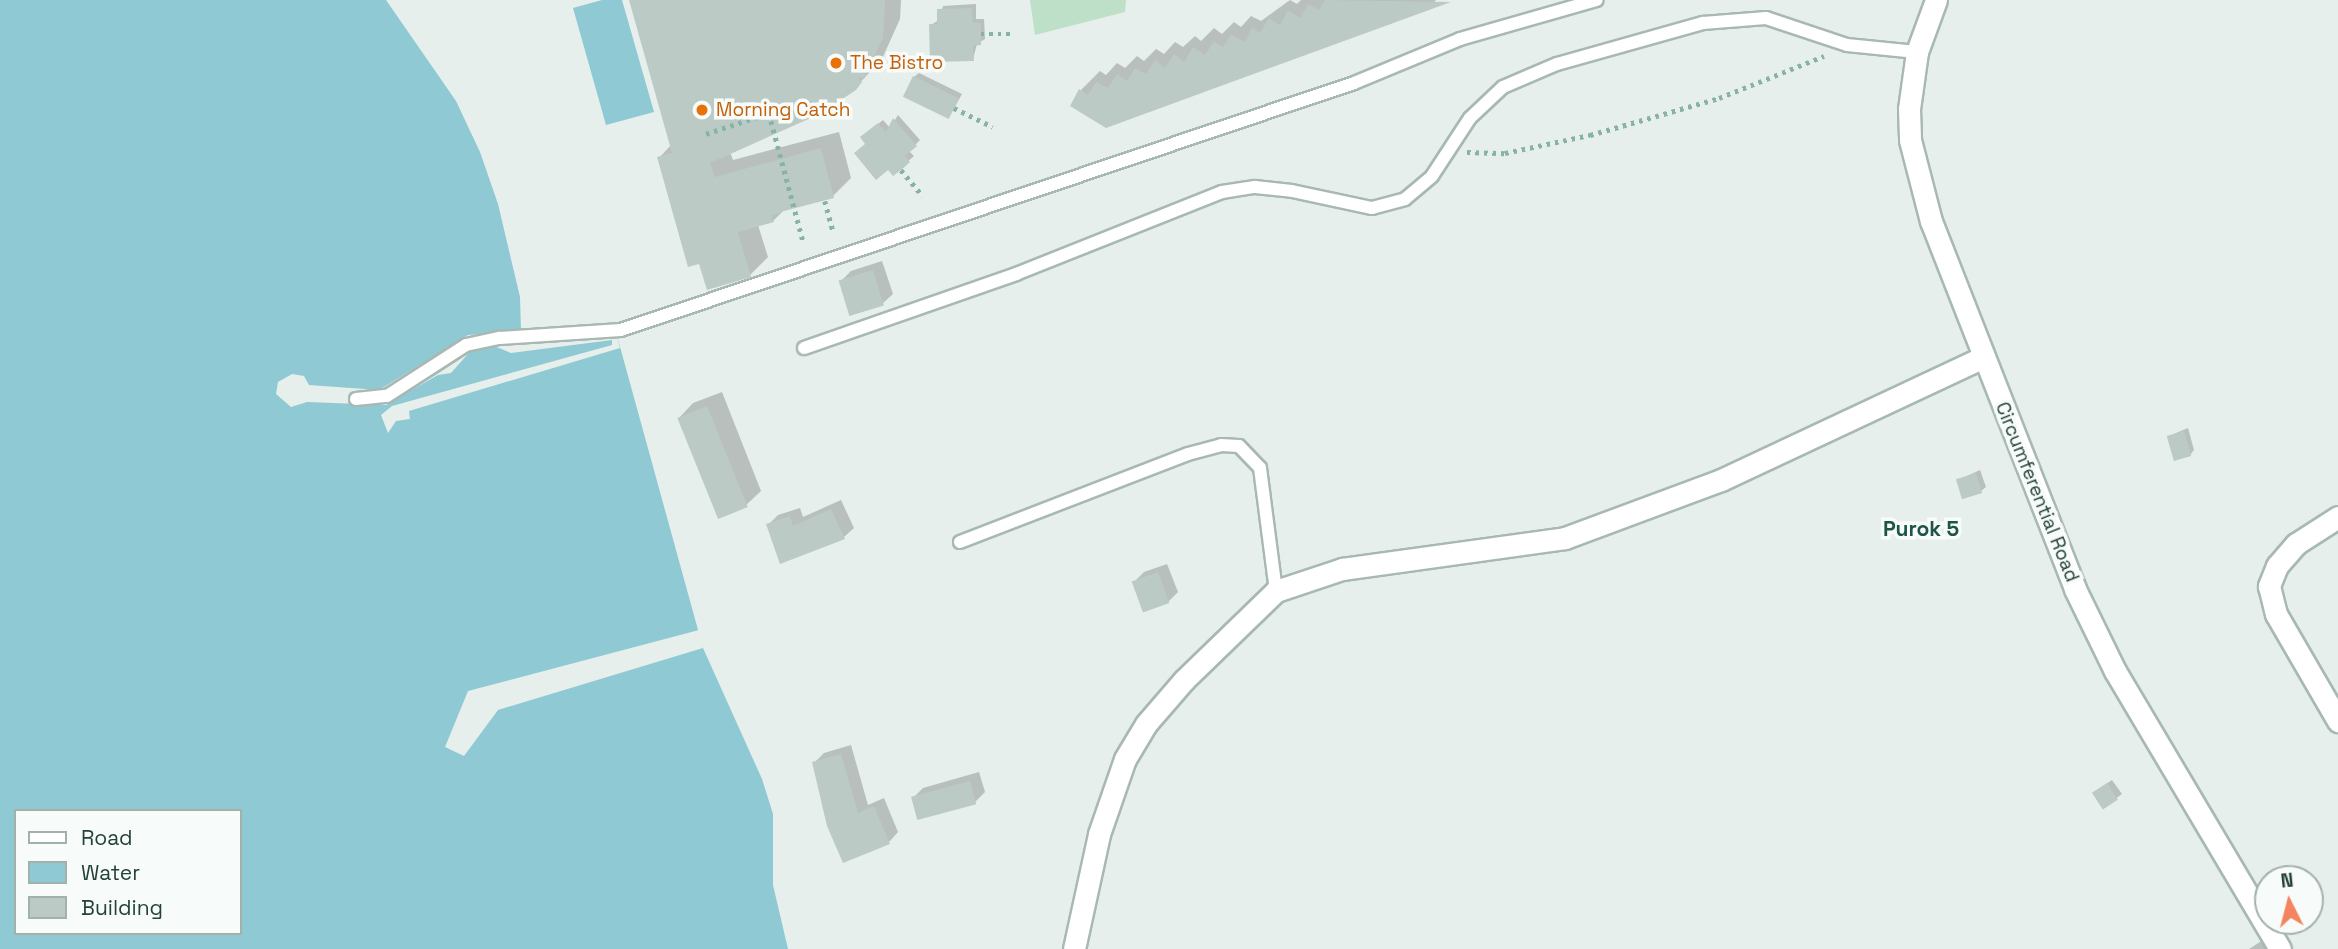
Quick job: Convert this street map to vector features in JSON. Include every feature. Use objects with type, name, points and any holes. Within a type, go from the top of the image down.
[{"type":"street","name":"Circumferential Road","points":[[1936,0],[1917,52],[1911,80],[1910,140],[1931,220],[2048,528],[2115,671],[2280,949]]},
{"type":"street","points":[[1074,949],[1099,834],[1125,759],[1146,724],[1184,681],[1276,591],[1342,569],[1565,538],[1721,480],[1984,357]]},
{"type":"street","points":[[2338,517],[2296,544],[2277,566],[2269,586],[2276,614],[2338,721]]},
{"type":"lane","points":[[356,399],[387,396],[466,345],[500,338],[621,330],[1354,83],[1460,39],[1597,0]]},
{"type":"lane","points":[[804,348],[1016,274],[1222,191],[1255,187],[1292,191],[1372,208],[1405,200],[1452,152],[1470,118],[1503,88],[1557,64],[1676,31],[1766,18],[1847,45],[1917,52]]},
{"type":"lane","points":[[960,542],[1188,454],[1221,445],[1239,446],[1260,468],[1276,591]]},
{"type":"path","points":[[981,34],[1014,34]]},
{"type":"path","points":[[1452,152],[1506,153],[1590,135],[1719,98],[1847,45]]},
{"type":"path","points":[[706,134],[769,113],[783,116],[804,108]]},
{"type":"path","points":[[954,108],[993,128]]},
{"type":"path","points":[[769,113],[772,140],[803,242]]},
{"type":"path","points":[[901,170],[923,196]]},
{"type":"path","points":[[825,201],[833,231]]},
{"type":"green space","points":[[1030,0],[1126,0],[1125,12],[1035,35]]},
{"type":"water","points":[[0,0],[386,0],[456,101],[480,152],[498,204],[520,297],[521,331],[614,325],[703,648],[762,779],[773,814],[773,885],[788,949],[0,949]]},
{"type":"water","points":[[602,0],[622,0],[654,112],[606,125],[573,8]]},
{"type":"pier","points":[[614,325],[620,348],[409,411],[410,419],[396,421],[388,433],[381,415],[392,406],[612,345],[612,340],[511,353],[494,346],[475,346],[451,373],[438,375],[386,405],[307,402],[291,407],[276,394],[278,382],[292,374],[304,376],[309,385],[379,390],[468,335]]},
{"type":"pier","points":[[699,630],[703,648],[498,710],[464,756],[445,747],[468,691]]},
{"type":"building","points":[[629,0],[885,0],[883,38],[864,79],[857,76],[862,82],[856,90],[820,114],[809,100],[813,117],[710,163],[715,177],[821,148],[834,198],[784,211],[772,216],[774,222],[738,232],[751,277],[707,290],[699,264],[688,267],[657,157],[672,153]]},
{"type":"building","points":[[1325,0],[1451,2],[1106,128],[1070,106],[1079,89],[1088,95],[1096,82],[1108,88],[1117,74],[1127,81],[1135,68],[1146,74],[1155,60],[1165,68],[1174,54],[1184,62],[1193,47],[1205,55],[1214,41],[1223,47],[1231,35],[1245,42],[1252,27],[1260,33],[1269,18],[1280,25],[1288,10],[1300,18],[1308,4],[1319,10]]},
{"type":"building","points":[[972,8],[973,23],[981,23],[981,45],[973,46],[974,61],[930,62],[929,24],[937,24],[937,9]]},
{"type":"building","points":[[913,76],[959,98],[949,119],[903,97]]},
{"type":"building","points":[[893,118],[917,146],[905,156],[910,162],[901,170],[893,176],[888,170],[876,180],[854,153],[865,144],[860,137],[878,123],[886,132]]},
{"type":"building","points":[[873,270],[884,305],[849,316],[839,281]]},
{"type":"building","points":[[707,406],[748,507],[718,519],[677,418]]},
{"type":"building","points":[[2184,431],[2191,456],[2174,461],[2167,436]]},
{"type":"building","points":[[1976,473],[1982,493],[1962,499],[1956,479]]},
{"type":"building","points":[[831,509],[845,539],[780,564],[766,524],[790,516],[793,526]]},
{"type":"building","points":[[1158,572],[1169,603],[1143,613],[1132,582]]},
{"type":"building","points":[[841,754],[858,813],[874,806],[890,844],[843,863],[827,826],[812,762]]},
{"type":"building","points":[[970,781],[976,804],[917,820],[911,797]]},
{"type":"building","points":[[2107,783],[2118,800],[2103,810],[2092,793]]},
{"type":"place","name":"The Bistro","points":[[836,63]]},
{"type":"place","name":"Morning Catch","points":[[702,110]]},
{"type":"district","name":"Purok 5","points":[[1921,529]]}]
